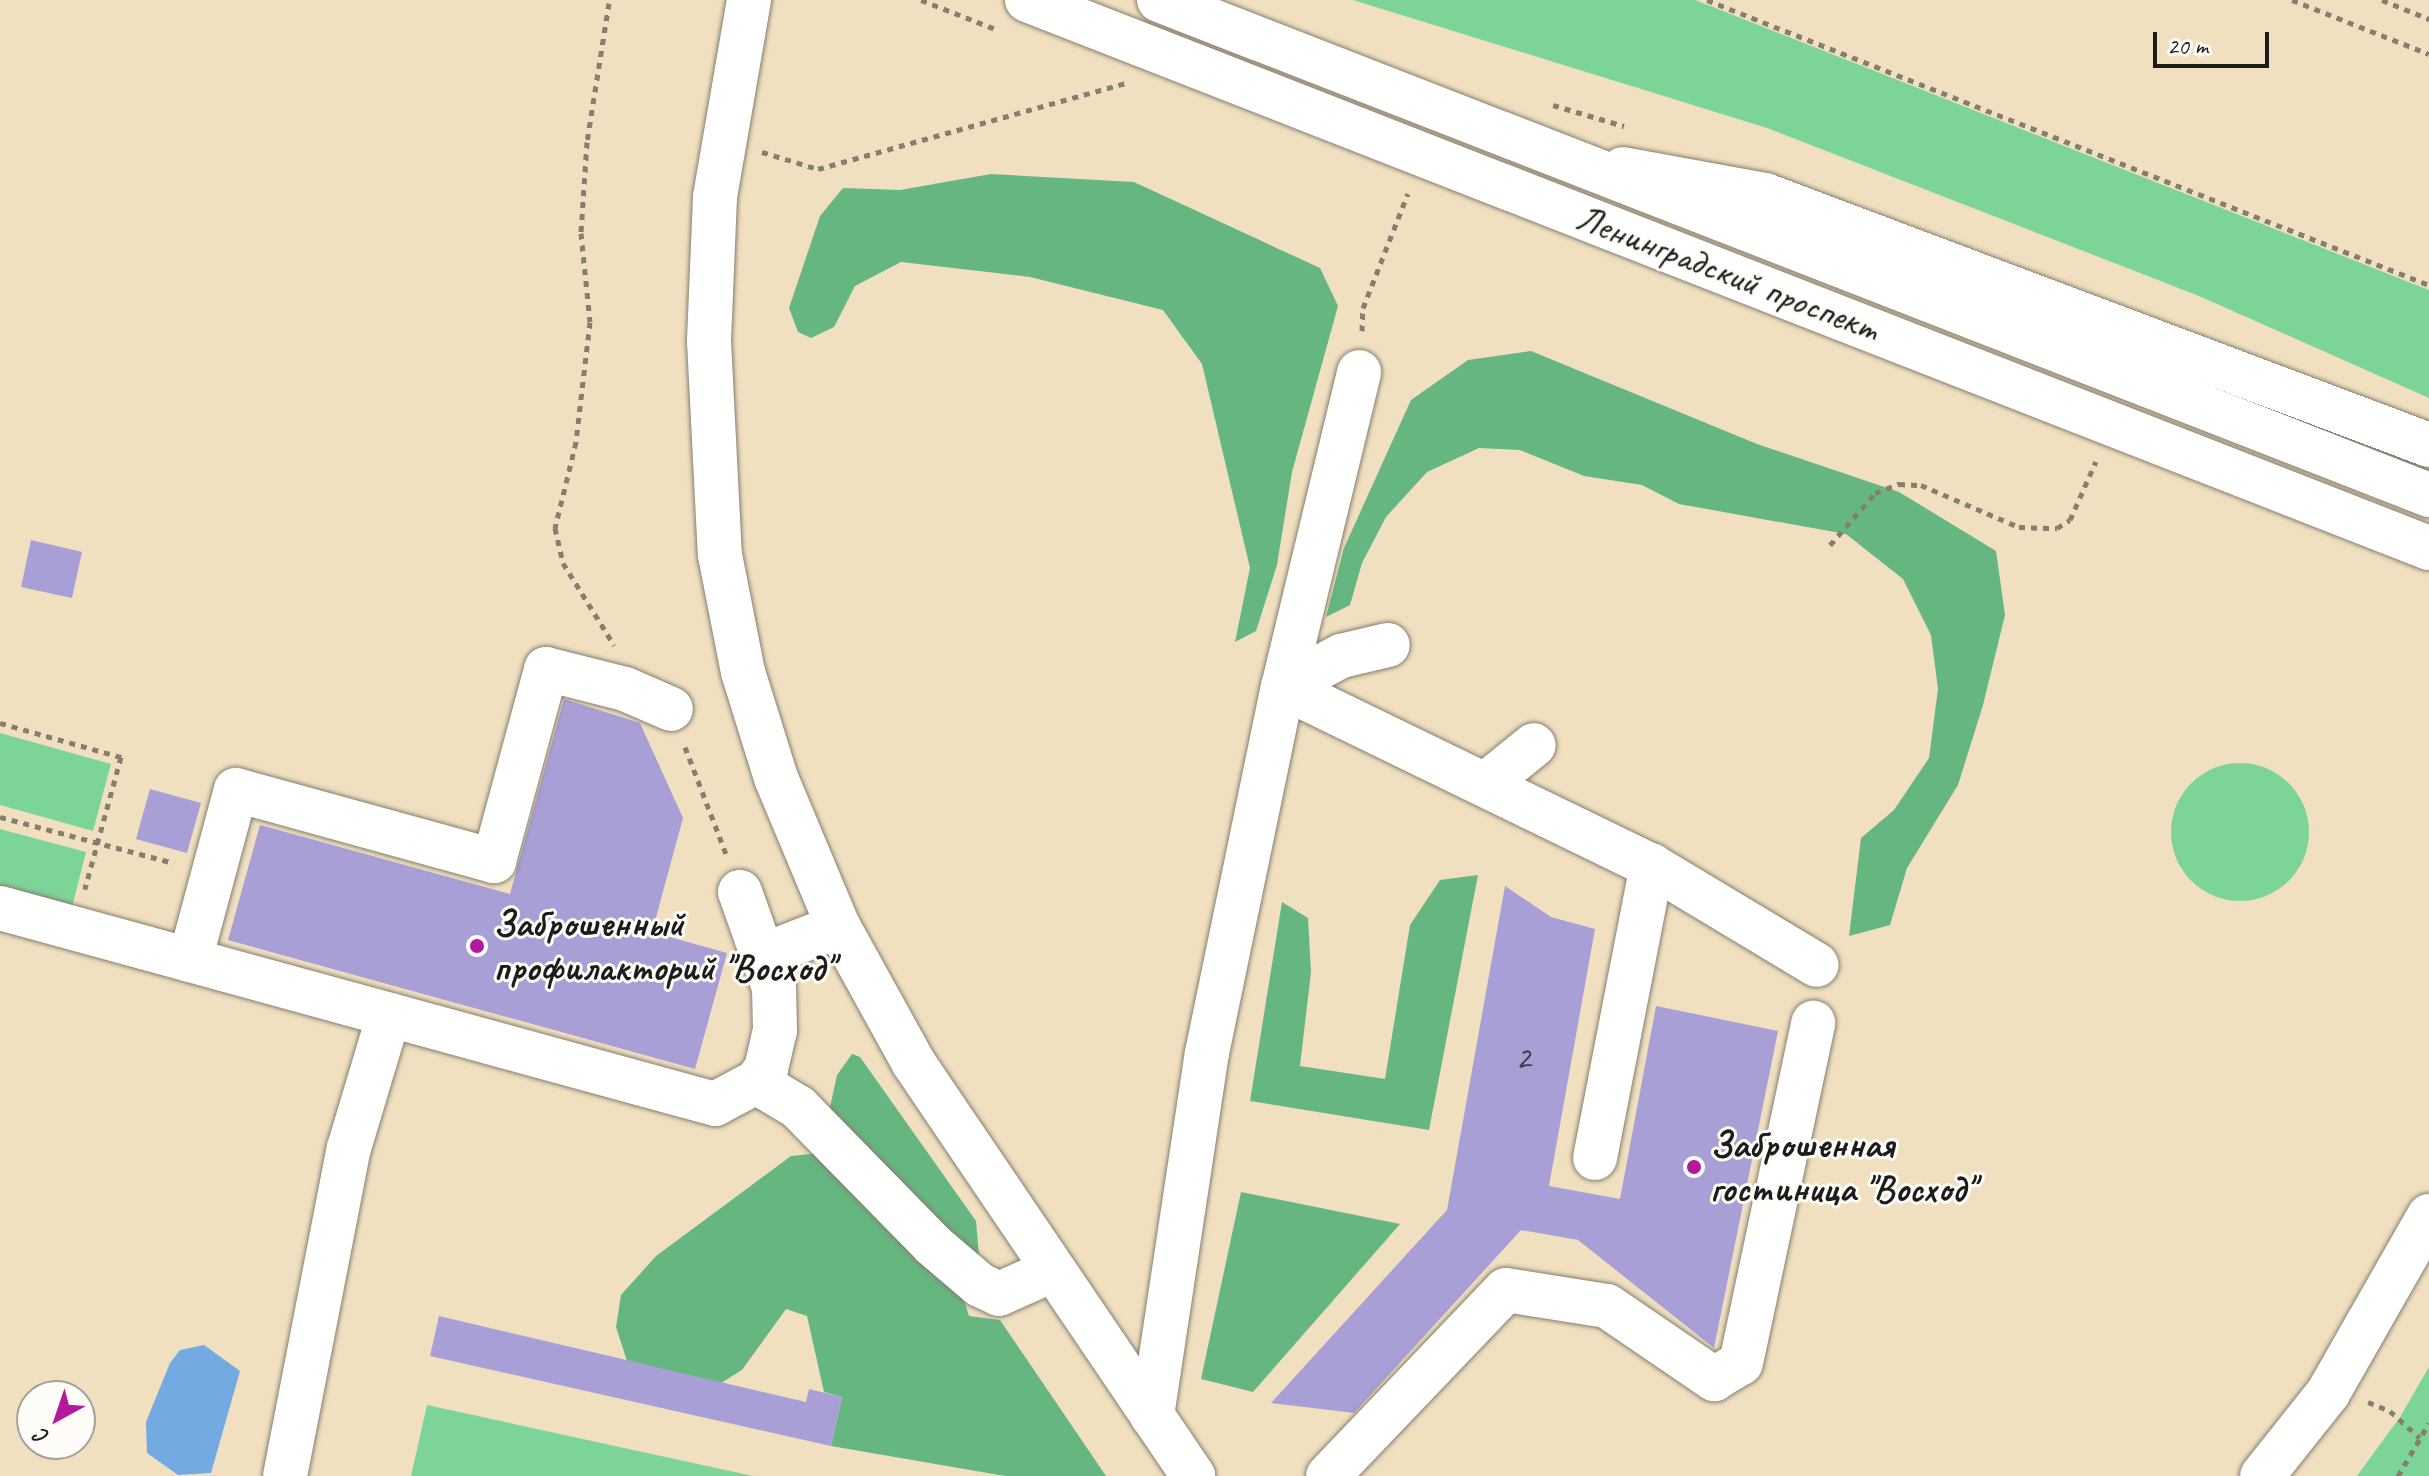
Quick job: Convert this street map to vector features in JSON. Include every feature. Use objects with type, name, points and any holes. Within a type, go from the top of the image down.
[{"type":"main road","points":[[749,0],[731,80],[715,197],[710,397],[720,555],[743,672],[776,778],[838,926],[913,1062],[1053,1255],[1152,1416],[1193,1476]]},
{"type":"main road","name":"Ленинградский проспект","points":[[1027,0],[2429,548]]},
{"type":"main road","name":"Ленинградский проспект","points":[[1159,0],[2429,495]]},
{"type":"main road","points":[[1568,159],[1765,195],[2429,445]]},
{"type":"main road","points":[[1152,1416],[1207,1053],[1283,687],[1359,372]]},
{"type":"main road","points":[[1283,687],[1341,656],[1388,645]]},
{"type":"main road","points":[[190,960],[236,790],[494,861],[546,669],[625,689],[671,709]]},
{"type":"main road","points":[[1283,687],[1487,783],[1652,866],[1817,965]]},
{"type":"main road","points":[[1487,783],[1534,745]]},
{"type":"main road","points":[[1595,1158],[1652,866]]},
{"type":"main road","points":[[0,908],[715,1104],[756,1082],[766,1069],[775,1031],[774,988],[740,892]]},
{"type":"main road","points":[[762,956],[838,926]]},
{"type":"main road","points":[[285,1476],[349,1148],[389,1015]]},
{"type":"main road","points":[[1328,1476],[1506,1290],[1607,1306],[1714,1379],[1741,1363],[1813,1023]]},
{"type":"main road","points":[[756,1082],[798,1107],[933,1245],[980,1285],[999,1294],[1053,1255]]},
{"type":"main road","points":[[2262,1476],[2328,1393],[2429,1216]]},
{"type":"path","points":[[1707,0],[2429,285]]},
{"type":"path","points":[[2292,0],[2429,54]]},
{"type":"path","points":[[2382,0],[2429,19]]},
{"type":"path","points":[[609,3],[587,142],[581,233],[590,322],[576,442],[555,528],[563,563],[609,632],[625,689]]},
{"type":"path","points":[[750,148],[818,169],[1130,82]]},
{"type":"path","points":[[1363,308],[1409,191]]},
{"type":"path","points":[[1830,545],[1875,493],[1899,484],[1921,485],[2019,527],[2057,528],[2070,520],[2096,460]]},
{"type":"path","points":[[671,709],[740,892]]},
{"type":"path","points":[[0,723],[121,757],[75,928]]},
{"type":"path","points":[[0,817],[213,874]]},
{"type":"path","points":[[2328,1393],[2390,1411],[2420,1438]]},
{"type":"path","points":[[2398,1476],[2429,1423]]},
{"type":"green space","points":[[1353,0],[1695,0],[2429,290],[2429,398],[2199,296],[1767,128]]},
{"type":"green space","points":[[991,174],[1134,182],[1320,268],[1338,306],[1292,472],[1277,565],[1256,631],[1235,642],[1250,568],[1202,364],[1163,310],[1030,277],[901,262],[855,286],[834,327],[811,338],[798,332],[789,308],[820,216],[843,188],[900,190]]},
{"type":"green space","points":[[1531,351],[1757,444],[1899,492],[1996,551],[2005,615],[1983,705],[1958,785],[1907,868],[1890,925],[1849,936],[1861,838],[1894,810],[1929,758],[1938,689],[1931,635],[1903,579],[1846,534],[1679,504],[1642,485],[1584,476],[1520,450],[1479,448],[1427,472],[1386,517],[1362,563],[1350,605],[1326,617],[1344,548],[1411,400],[1468,360]]},
{"type":"green space","points":[[0,733],[111,764],[93,831],[0,805]]},
{"type":"green space","points":[[2240,763],[2267,768],[2289,783],[2304,805],[2309,832],[2304,859],[2289,881],[2267,896],[2240,901],[2213,896],[2191,881],[2176,859],[2171,832],[2176,805],[2191,783],[2213,768]]},
{"type":"green space","points":[[0,829],[86,852],[71,911],[0,892]]},
{"type":"green space","points":[[1478,875],[1429,1130],[1250,1101],[1282,902],[1308,918],[1311,972],[1300,1066],[1385,1079],[1410,925],[1440,880]]},
{"type":"green space","points":[[852,1054],[860,1057],[976,1221],[981,1278],[960,1287],[969,1316],[1000,1320],[1106,1476],[1005,1476],[831,1446],[842,1397],[824,1392],[807,1316],[786,1309],[742,1370],[721,1383],[627,1361],[616,1327],[621,1295],[656,1256],[791,1156],[820,1153],[837,1075]]},
{"type":"green space","points":[[1241,1192],[1400,1224],[1253,1392],[1201,1379]]},
{"type":"green space","points":[[2429,1367],[2429,1476],[2357,1476],[2400,1417]]},
{"type":"green space","points":[[427,1405],[753,1476],[411,1476]]},
{"type":"water","points":[[204,1345],[240,1371],[211,1473],[178,1475],[147,1453],[146,1422],[170,1363],[180,1350]]},
{"type":"building","points":[[31,540],[82,552],[72,598],[21,587]]},
{"type":"building","points":[[564,699],[640,723],[683,818],[652,932],[727,953],[695,1069],[228,940],[260,825],[510,894]]},
{"type":"building","points":[[150,789],[201,803],[187,853],[136,839]]},
{"type":"building","points":[[1505,886],[1551,917],[1595,929],[1549,1186],[1620,1199],[1656,1006],[1778,1031],[1714,1348],[1578,1240],[1521,1230],[1354,1413],[1271,1403],[1447,1210]]},
{"type":"building","points":[[439,1316],[806,1402],[809,1389],[842,1397],[831,1446],[430,1356]]},
{"type":"place","name":"Заброшенный профилакторий \"Восход\"","points":[[477,946]]},
{"type":"place","name":"Заброшенная гостиница \"Восход\"","points":[[1694,1167]]}]
